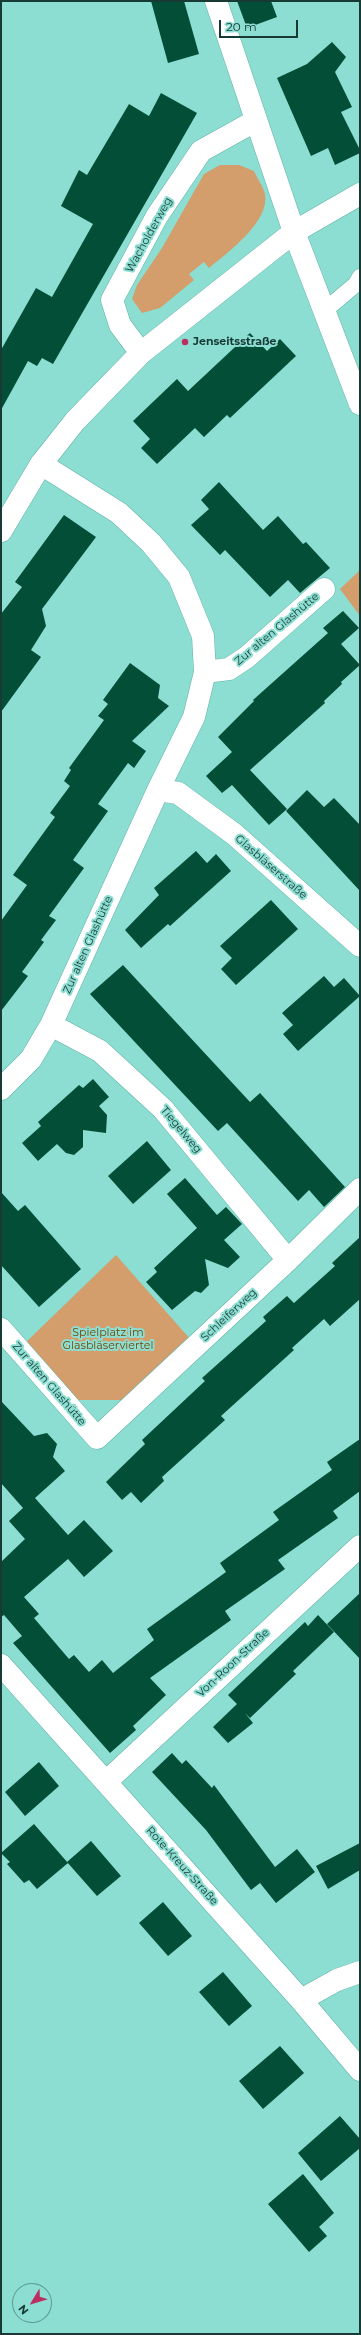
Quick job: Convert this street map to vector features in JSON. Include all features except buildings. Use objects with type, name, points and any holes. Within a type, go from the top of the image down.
[{"type":"street","points":[[216,1],[255,121],[280,187],[294,232],[360,404]]},
{"type":"street","name":"Wacholderweg","points":[[141,353],[120,325],[112,300],[157,216],[201,151],[255,121]]},
{"type":"street","points":[[1,531],[41,464],[75,420],[141,353],[294,232],[360,194]]},
{"type":"street","name":"Zur alten Glashütte","points":[[1,1089],[31,1059],[51,1025],[168,792],[194,716],[205,672],[203,636],[179,577],[151,543],[118,513],[41,464]]},
{"type":"street","name":"Zur alten Glashütte","points":[[205,672],[229,669],[247,657],[324,589]]},
{"type":"street","name":"Glasbläserstraße","points":[[168,792],[234,834],[360,946]]},
{"type":"street","name":"Tiegelweg","points":[[51,1025],[100,1051],[164,1109],[288,1260]]},
{"type":"street","name":"Schleiferweg","points":[[97,1438],[288,1260],[360,1189]]},
{"type":"street","name":"Zur alten Glashütte","points":[[1,1329],[97,1438]]},
{"type":"street","name":"Von-Roon-Straße","points":[[107,1781],[360,1546]]},
{"type":"street","name":"Rote-Kreuz-Straße","points":[[1,1664],[301,2000],[360,2070]]},
{"type":"street","points":[[301,2000],[337,1980],[360,1972]]},
{"type":"lane","points":[[324,311],[356,284],[360,277]]},
{"type":"green space","points":[[220,165],[239,165],[254,171],[265,194],[265,205],[261,215],[246,236],[209,268],[204,262],[189,274],[194,280],[160,308],[142,313],[132,299],[137,285],[162,248],[204,174]]},
{"type":"green space","points":[[360,570],[360,616],[340,589]]},
{"type":"green space","name":"Spielplatz im Glasbläserviertel","points":[[116,1255],[191,1340],[123,1400],[77,1400],[24,1344]]},
{"type":"place","name":"Jenseitsstraße","points":[[185,342]]}]
